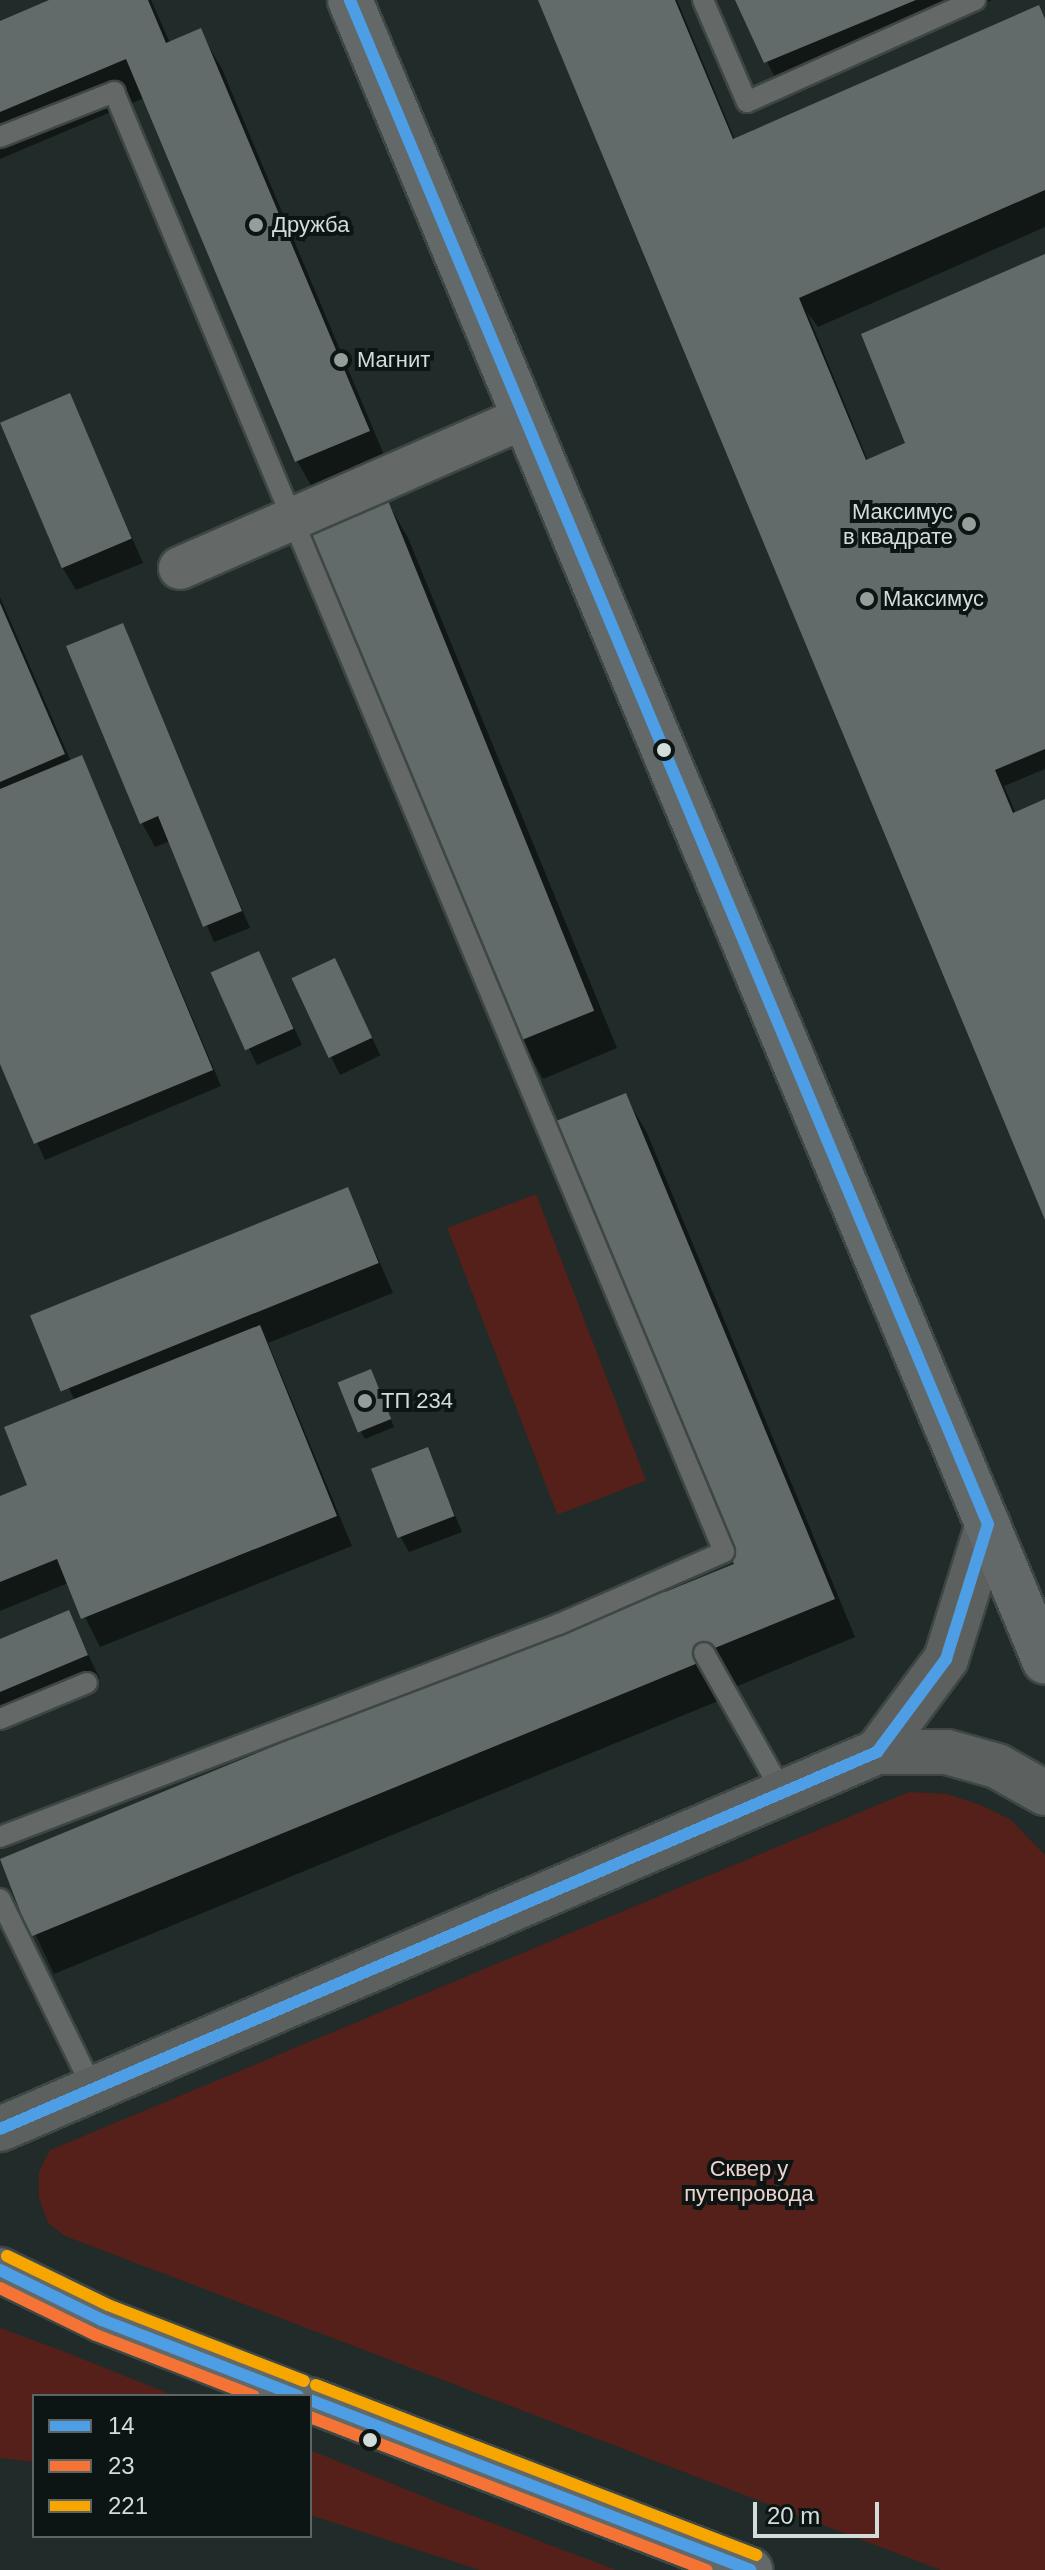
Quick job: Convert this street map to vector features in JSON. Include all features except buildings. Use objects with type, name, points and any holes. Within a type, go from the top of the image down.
[{"type":"main road","points":[[350,0],[1045,1662]]},
{"type":"main road","points":[[877,1752],[946,1659],[988,1524]]},
{"type":"main road","points":[[0,2129],[877,1752],[947,1752],[997,1766],[1045,1793]]},
{"type":"main road","points":[[0,2270],[102,2320],[293,2394]]},
{"type":"main road","points":[[312,2401],[750,2570]]},
{"type":"street","points":[[180,568],[291,516],[523,418]]},
{"type":"lane","points":[[703,0],[747,102],[975,0]]},
{"type":"lane","points":[[0,137],[114,92],[724,1552],[559,1624],[0,1837]]},
{"type":"lane","points":[[677,1587],[689,1568]]},
{"type":"lane","points":[[704,1653],[783,1793]]},
{"type":"lane","points":[[0,1719],[87,1683]]},
{"type":"lane","points":[[0,1899],[93,2089]]},
{"type":"green space","points":[[536,1194],[646,1481],[557,1515],[447,1228]]},
{"type":"green space","name":"Сквер у путепровода","points":[[909,1792],[947,1794],[983,1806],[1011,1820],[1045,1855],[1045,2570],[941,2570],[65,2236],[48,2223],[39,2198],[39,2172],[50,2150]]},
{"type":"green space","points":[[0,2328],[170,2394],[32,2394],[32,2462],[0,2458]]},
{"type":"green space","points":[[312,2451],[616,2570],[480,2570],[312,2516]]},
{"type":"transit line","name":"14","points":[[0,2129],[877,1752],[946,1659],[988,1524],[350,0]]},
{"type":"transit line","name":"221","points":[[7,2256],[108,2305],[304,2381]]},
{"type":"transit line","name":"14","points":[[0,2270],[102,2320],[293,2394]]},
{"type":"transit line","name":"23","points":[[0,2288],[96,2335],[249,2394]]},
{"type":"transit line","name":"221","points":[[316,2385],[756,2555]]},
{"type":"transit line","name":"14","points":[[312,2401],[750,2570]]},
{"type":"transit line","name":"23","points":[[312,2418],[706,2570]]},
{"type":"place","name":"Дружба","points":[[256,225]]},
{"type":"place","name":"Магнит","points":[[341,360]]},
{"type":"place","name":"Максимус в квадрате","points":[[969,524]]},
{"type":"place","name":"Максимус","points":[[867,599]]},
{"type":"place","name":"ТП 234","points":[[365,1401]]}]
